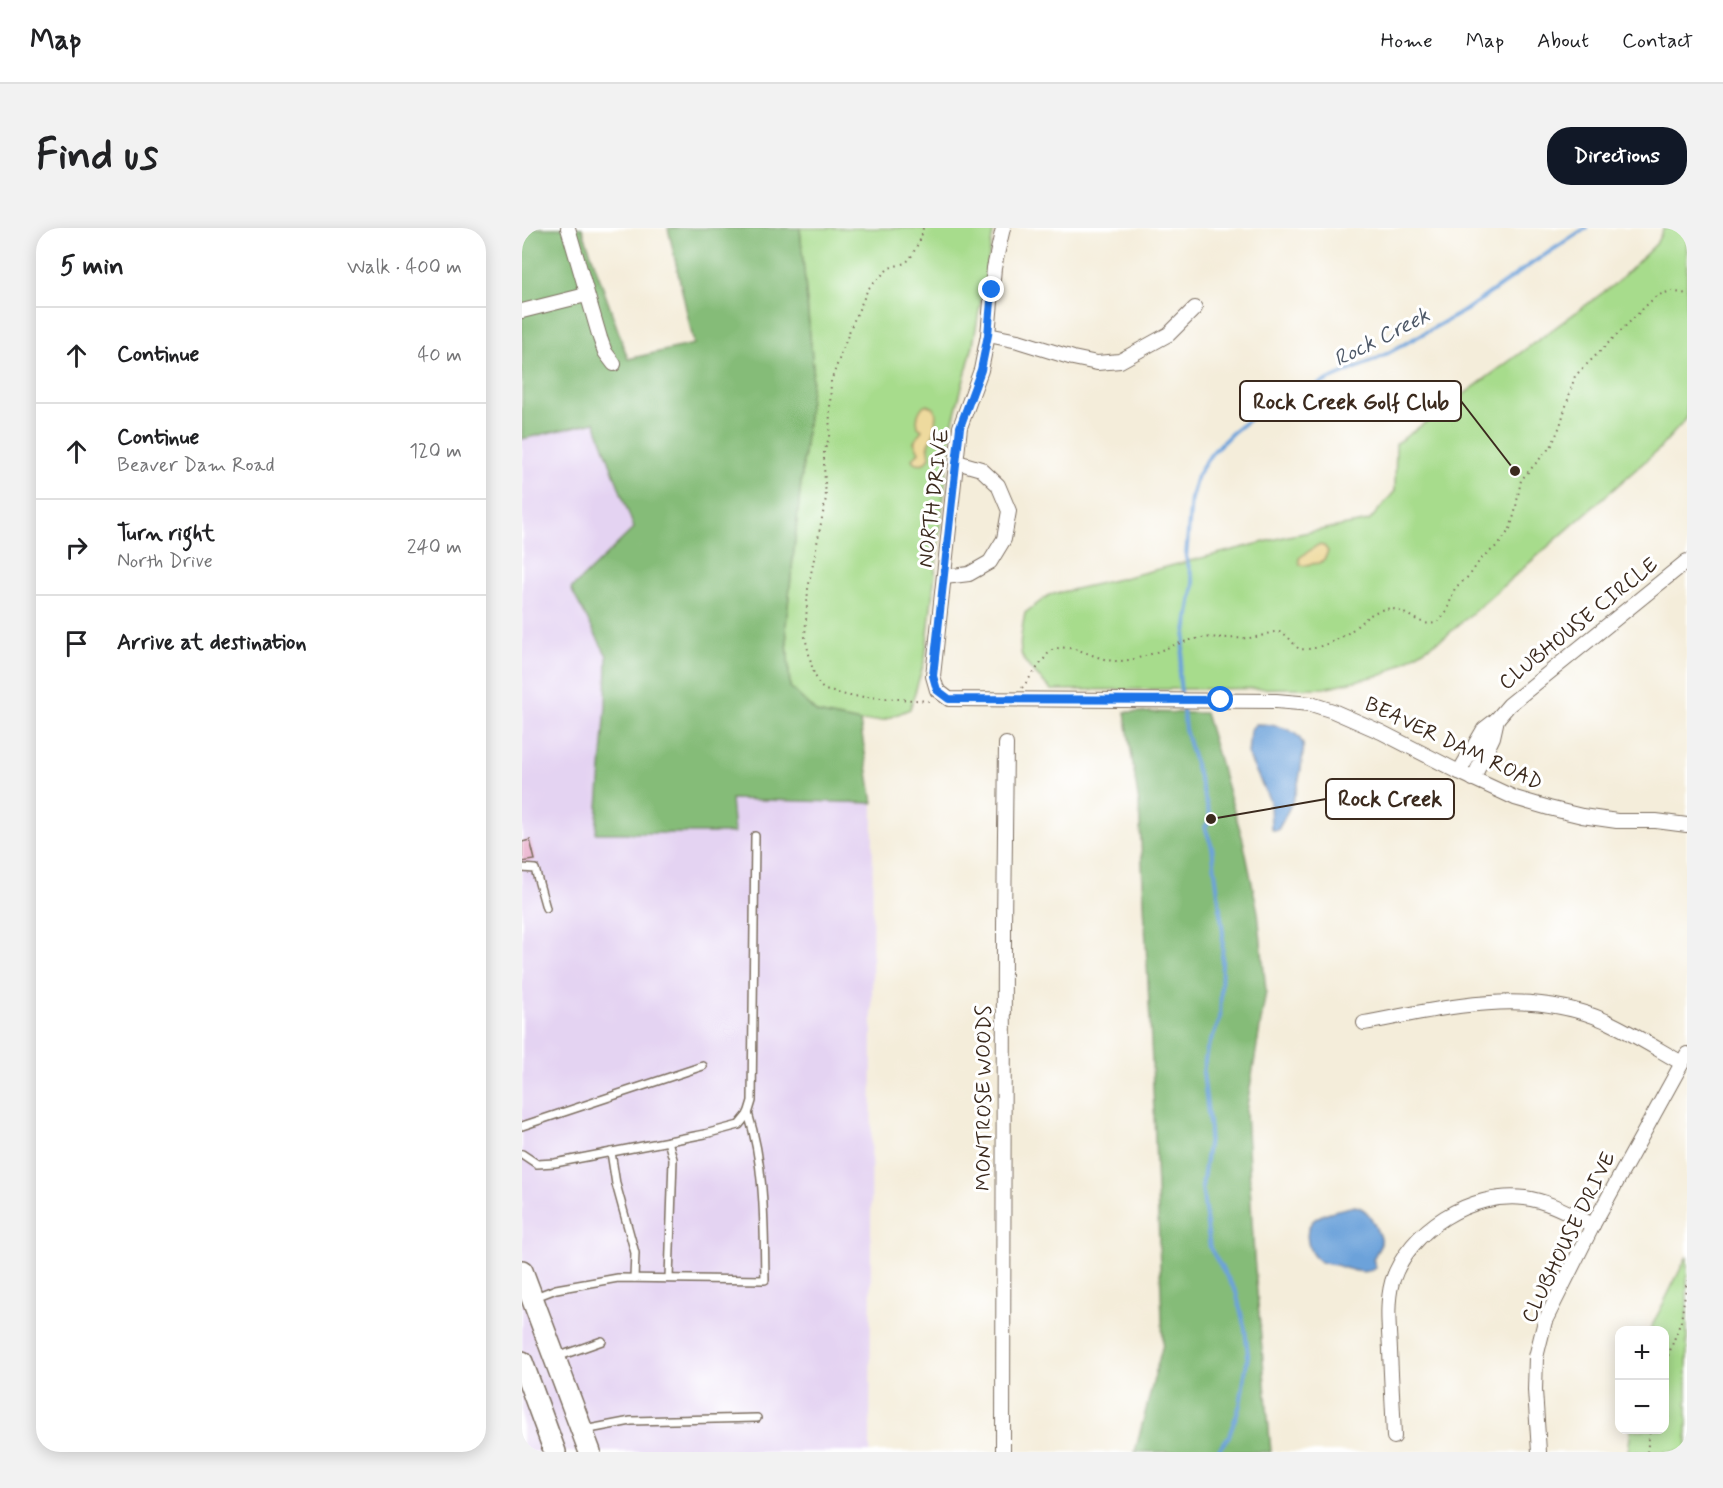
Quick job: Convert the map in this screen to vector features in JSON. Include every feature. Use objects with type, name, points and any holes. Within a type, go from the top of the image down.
[{"type":"main road","points":[[522,1271],[527,1305],[555,1358],[590,1452]]},
{"type":"main road","points":[[522,1362],[555,1452]]},
{"type":"street","points":[[568,228],[586,295],[605,352],[614,364]]},
{"type":"street","name":"NORTH DRIVE","points":[[1003,228],[994,268],[988,335],[981,370],[960,427],[933,676],[937,690],[949,699],[1012,699]]},
{"type":"street","points":[[522,311],[586,295]]},
{"type":"street","points":[[988,335],[1097,363],[1120,361],[1169,334],[1195,308]]},
{"type":"street","points":[[945,577],[969,574],[990,562],[1004,539],[1009,511],[998,485],[981,469],[957,462]]},
{"type":"street","name":"CLUBHOUSE CIRCLE","points":[[1459,772],[1484,729],[1524,692],[1687,561]]},
{"type":"street","name":"BEAVER DAM ROAD","points":[[1012,699],[1276,701],[1311,704],[1381,732],[1515,798],[1582,816],[1617,821],[1656,821],[1687,825]]},
{"type":"street","name":"CLUBHOUSE CIRCLE","points":[[1473,779],[1493,737],[1497,719]]},
{"type":"street","name":"MONTROSE WOODS","points":[[1003,1452],[1006,744]]},
{"type":"street","points":[[1364,1023],[1478,1003],[1537,1002],[1605,1021],[1685,1058]]},
{"type":"street","name":"CLUBHOUSE DRIVE","points":[[1539,1452],[1535,1390],[1536,1357],[1545,1322],[1593,1225],[1685,1058]]},
{"type":"street","points":[[1394,1437],[1388,1309],[1392,1282],[1403,1258],[1420,1238],[1460,1209],[1482,1200],[1505,1197],[1528,1198],[1547,1204],[1593,1225]]},
{"type":"lane","points":[[522,1154],[537,1164],[611,1152],[739,1125],[748,1113],[752,1101],[755,836]]},
{"type":"lane","points":[[522,868],[536,869],[546,908]]},
{"type":"lane","points":[[522,1126],[703,1066]]},
{"type":"lane","points":[[527,1305],[556,1289],[618,1278],[765,1280],[757,1141],[748,1113]]},
{"type":"lane","points":[[668,1141],[673,1159],[669,1278]]},
{"type":"lane","points":[[611,1152],[616,1184],[635,1253],[634,1278]]},
{"type":"lane","points":[[555,1358],[602,1341]]},
{"type":"lane","points":[[582,1431],[631,1421],[757,1418]]},
{"type":"path","points":[[865,697],[831,693],[820,686],[813,671],[805,637],[808,589],[826,498],[824,452],[829,438],[831,381],[868,289],[889,268],[906,263],[910,259],[921,238],[923,228]]},
{"type":"path","points":[[1012,699],[1050,651],[1055,648],[1069,647],[1083,653],[1119,661],[1203,637],[1250,638],[1279,631],[1296,647],[1308,649],[1339,638],[1367,616],[1385,609],[1400,611],[1425,623],[1438,622],[1446,613],[1455,588],[1470,575],[1480,560],[1500,543],[1510,529],[1521,480],[1552,445],[1575,376],[1656,296],[1671,291],[1687,294]]},
{"type":"path","points":[[1669,1356],[1681,1321],[1687,1280]]},
{"type":"path","points":[[1647,1452],[1649,1434]]},
{"type":"shaded area","points":[[595,422],[635,528],[571,589],[607,656],[606,706],[734,833],[731,799],[873,803],[870,1452],[522,1452],[522,439]]},
{"type":"green space","points":[[522,228],[582,228],[628,359],[694,344],[668,228],[800,228],[813,368],[786,625],[790,687],[817,713],[860,722],[873,803],[731,799],[734,833],[596,833],[606,706],[607,656],[571,589],[634,528],[595,422],[522,439]]},
{"type":"green space","points":[[800,228],[994,228],[973,345],[952,425],[925,659],[910,709],[884,720],[860,722],[817,713],[790,687],[786,625],[813,368]]},
{"type":"green space","points":[[1664,228],[1687,228],[1687,418],[1658,450],[1446,636],[1385,674],[1324,688],[1052,690],[1026,664],[1021,649],[1025,613],[1049,595],[1288,536],[1369,521],[1395,491],[1396,444],[1616,283],[1656,244]]},
{"type":"green space","points":[[1125,712],[1205,713],[1243,840],[1258,912],[1266,991],[1246,1112],[1254,1257],[1271,1452],[1135,1452],[1163,1344],[1139,804]]},
{"type":"green space","points":[[1687,1256],[1687,1452],[1628,1452],[1630,1434],[1669,1434],[1669,1326],[1652,1326]]},
{"type":"sand","points":[[924,405],[934,408],[936,414],[934,433],[928,444],[930,457],[925,462],[919,463],[912,459],[919,452],[914,442],[922,430],[918,427],[917,418]]},
{"type":"sand","points":[[1318,545],[1324,546],[1328,551],[1325,558],[1320,563],[1300,565],[1299,558]]},
{"type":"water","points":[[1256,724],[1275,726],[1294,733],[1302,742],[1304,751],[1294,797],[1278,830],[1275,831],[1271,829],[1270,801],[1248,755],[1250,730]]},
{"type":"water","points":[[1355,1206],[1369,1215],[1381,1240],[1373,1259],[1376,1268],[1371,1270],[1356,1271],[1322,1262],[1312,1253],[1308,1242],[1309,1226],[1312,1222],[1332,1211]]},
{"type":"building","points":[[530,840],[535,860],[522,862],[522,842]]},
{"type":"waterway","name":"Rock Creek","points":[[1217,1452],[1229,1436],[1240,1405],[1248,1355],[1245,1329],[1236,1292],[1210,1248],[1202,1187],[1210,1131],[1203,1072],[1207,1049],[1220,1020],[1223,933],[1212,847],[1205,827],[1211,819],[1185,729],[1179,674],[1194,584],[1186,557],[1191,498],[1197,476],[1211,454],[1256,414],[1379,358],[1466,310],[1586,228]]},
{"type":"place","name":"Rock Creek Golf Club","points":[[1515,471]]},
{"type":"place","name":"Rock Creek","points":[[1211,819]]},
{"type":"route","points":[[992,290],[988,335],[981,370],[960,427],[933,676],[937,690],[949,699],[1221,700]]}]
